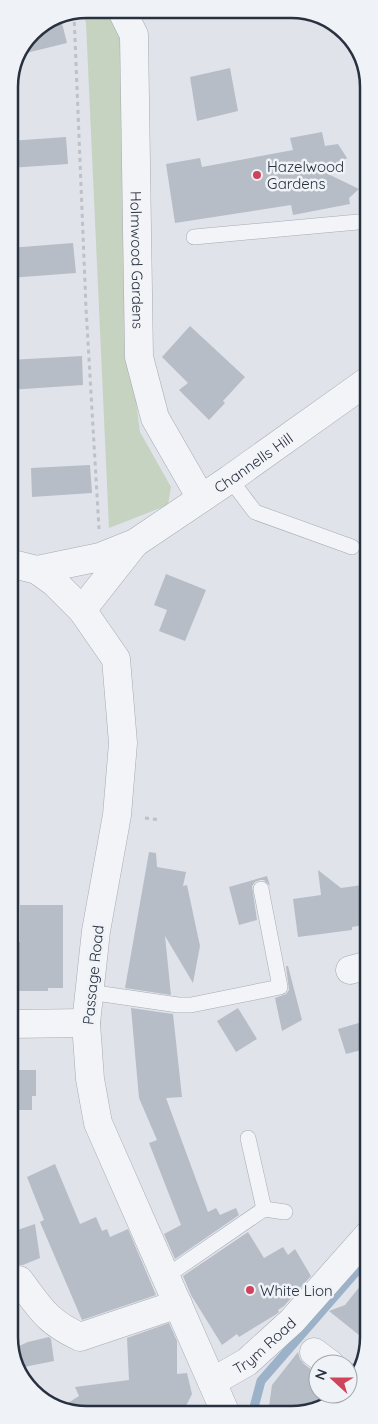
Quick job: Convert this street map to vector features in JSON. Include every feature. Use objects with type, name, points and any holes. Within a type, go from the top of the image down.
[{"type":"street","name":"Holmwood Gardens","points":[[126,18],[134,35],[139,358],[155,418],[200,498]]},
{"type":"street","name":"Channells Hill","points":[[37,570],[100,557],[135,543],[200,498],[230,480],[360,386]]},
{"type":"street","name":"Channells Hill","points":[[82,610],[135,543]]},
{"type":"street","name":"Passage Road","points":[[18,565],[37,570],[55,584],[82,610],[116,659],[123,743],[117,815],[96,931],[89,992],[86,1023],[90,1080],[98,1123],[222,1406]]},
{"type":"street","points":[[18,1024],[86,1023]]},
{"type":"street","name":"Trym Road","points":[[212,1382],[247,1362],[292,1321],[360,1244]]},
{"type":"street","points":[[20,1280],[46,1317],[61,1328],[80,1337],[178,1304]]},
{"type":"lane","points":[[194,237],[360,222]]},
{"type":"lane","points":[[230,480],[255,512],[352,547]]},
{"type":"lane","points":[[89,992],[178,1005],[191,1005],[280,986],[261,889]]},
{"type":"lane","points":[[248,1138],[264,1209]]},
{"type":"lane","points":[[165,1277],[264,1209],[285,1212]]},
{"type":"path","points":[[74,19],[86,308],[100,557]]},
{"type":"green space","points":[[85,18],[115,18],[124,38],[129,346],[140,432],[171,487],[168,505],[109,528]]},
{"type":"building","points":[[62,22],[67,43],[27,53],[41,35]]},
{"type":"building","points":[[230,68],[238,111],[197,121],[190,77]]},
{"type":"building","name":"Hazelwood Gardens","points":[[322,132],[325,146],[338,144],[347,158],[324,172],[359,189],[349,198],[350,204],[293,215],[291,205],[175,223],[166,164],[200,158],[202,167],[293,150],[290,138]]},
{"type":"building","points":[[66,137],[68,164],[18,167],[18,140]]},
{"type":"building","points":[[73,243],[76,273],[18,277],[18,247]]},
{"type":"building","points":[[190,326],[245,377],[209,420],[179,390],[188,383],[162,357]]},
{"type":"building","points":[[82,356],[83,385],[18,389],[18,360]]},
{"type":"building","points":[[90,465],[92,493],[32,497],[31,468]]},
{"type":"building","points":[[166,574],[206,590],[185,641],[159,631],[167,610],[154,605]]},
{"type":"building","points":[[149,852],[156,853],[157,867],[186,872],[183,886],[187,885],[200,946],[193,983],[165,936],[171,995],[125,988]]},
{"type":"building","points":[[318,870],[341,888],[360,885],[360,926],[352,927],[352,930],[298,937],[293,899],[321,895]]},
{"type":"building","points":[[267,876],[270,886],[264,880],[260,880],[252,886],[257,920],[239,925],[229,887]]},
{"type":"building","points":[[20,905],[63,905],[63,988],[48,988],[48,991],[19,991],[18,942],[20,942]]},
{"type":"building","points":[[286,966],[288,966],[302,1020],[282,1031],[275,998],[286,994],[289,990]]},
{"type":"building","points":[[131,1008],[173,1014],[182,1097],[166,1098],[208,1212],[216,1208],[220,1215],[236,1208],[239,1215],[175,1259],[164,1234],[181,1225],[149,1143],[157,1140],[139,1098]]},
{"type":"building","points":[[238,1008],[257,1039],[236,1052],[217,1021]]},
{"type":"building","points":[[360,1023],[360,1050],[346,1054],[338,1029]]},
{"type":"building","points":[[18,1070],[36,1070],[36,1096],[32,1096],[32,1110],[18,1110]]},
{"type":"building","points":[[55,1164],[80,1224],[96,1217],[102,1231],[107,1229],[110,1237],[128,1229],[156,1295],[82,1320],[40,1222],[44,1220],[27,1177]]},
{"type":"building","points":[[35,1224],[40,1258],[23,1265],[18,1265],[18,1230]]},
{"type":"building","name":"White Lion","points":[[248,1232],[264,1258],[283,1247],[288,1255],[295,1249],[311,1276],[284,1306],[278,1310],[279,1312],[239,1337],[237,1334],[222,1345],[191,1295],[183,1276]]},
{"type":"building","points":[[360,1286],[360,1336],[329,1311],[345,1305]]},
{"type":"building","points":[[169,1323],[177,1341],[177,1374],[187,1373],[192,1394],[187,1404],[185,1406],[86,1406],[67,1403],[79,1396],[75,1387],[129,1380],[127,1338]]},
{"type":"building","points":[[49,1337],[51,1339],[54,1361],[24,1367],[18,1346]]},
{"type":"building","points":[[298,1352],[300,1359],[308,1367],[308,1404],[310,1404],[301,1406],[269,1406],[272,1385]]},
{"type":"waterway","points":[[254,1406],[261,1381],[360,1267]]},
{"type":"place","name":"Hazelwood Gardens","points":[[257,175]]},
{"type":"place","name":"White Lion","points":[[250,1290]]}]
